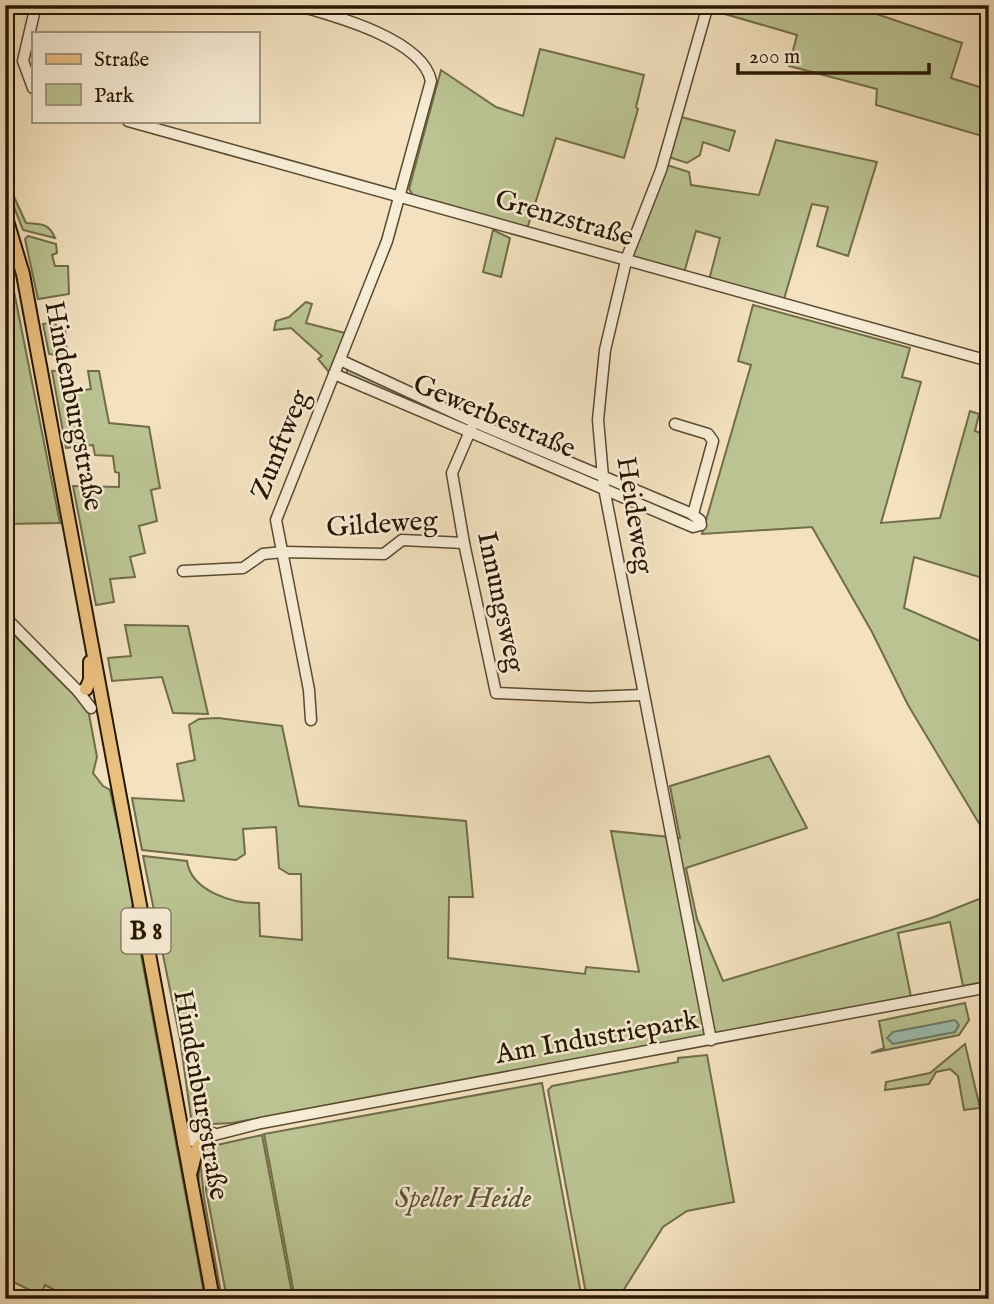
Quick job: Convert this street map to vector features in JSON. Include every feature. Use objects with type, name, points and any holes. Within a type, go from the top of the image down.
[{"type":"main road","name":"Hindenburgstraße","points":[[5,214],[23,274],[213,1299]]},
{"type":"main road","name":"Hindenburgstraße","points":[[82,690],[92,672],[84,627],[85,610]]},
{"type":"main road","points":[[190,1175],[196,1151],[210,1135]]},
{"type":"street","points":[[32,85],[23,61],[36,5]]},
{"type":"street","name":"Zunftweg","points":[[296,5],[356,25],[405,48],[419,57],[430,72],[430,92],[402,198],[372,284],[276,520],[309,690],[311,720]]},
{"type":"street","name":"Heideweg","points":[[708,5],[661,170],[626,260],[603,363],[598,420],[601,473],[711,1040]]},
{"type":"street","name":"Grenzstraße","points":[[132,122],[989,361]]},
{"type":"street","name":"Gewerbestraße","points":[[334,373],[698,527],[700,520],[693,514],[601,473],[474,422],[340,360]]},
{"type":"street","name":"Innungsweg","points":[[474,422],[452,473],[496,693],[590,697],[642,695]]},
{"type":"street","points":[[674,424],[708,434],[713,441],[693,514]]},
{"type":"street","name":"Gildeweg","points":[[183,571],[243,568],[263,554],[283,552],[384,554],[402,540],[464,543]]},
{"type":"street","points":[[5,617],[82,690],[91,708]]},
{"type":"street","points":[[82,690],[101,686]]},
{"type":"street","name":"Am Industriepark","points":[[183,1138],[989,988]]},
{"type":"green space","points":[[712,5],[850,5],[962,43],[951,78],[989,90],[989,138],[876,105],[877,89],[789,66],[797,35],[711,10]]},
{"type":"green space","points":[[540,49],[644,75],[636,107],[638,109],[624,158],[556,138],[527,229],[414,197],[409,189],[441,70],[496,107],[523,116]]},
{"type":"green space","points":[[681,117],[735,131],[729,151],[703,142],[700,155],[687,163],[669,157]]},
{"type":"green space","points":[[776,140],[877,162],[848,256],[817,246],[828,207],[812,204],[784,299],[709,280],[720,238],[696,231],[684,273],[631,257],[667,165],[689,172],[691,185],[759,195]]},
{"type":"green space","points":[[5,177],[26,223],[47,227],[55,238],[23,230],[5,184]]},
{"type":"green space","points":[[493,230],[510,238],[501,277],[483,272]]},
{"type":"green space","points":[[28,236],[56,244],[57,253],[52,255],[55,266],[68,266],[69,294],[38,299],[25,239]]},
{"type":"green space","points":[[5,246],[60,523],[5,524]]},
{"type":"green space","points":[[306,302],[312,304],[306,323],[345,333],[329,372],[318,359],[322,356],[291,328],[274,330],[276,321],[289,317]]},
{"type":"green space","points":[[753,305],[910,348],[902,377],[921,382],[881,523],[940,518],[970,411],[979,414],[975,431],[989,436],[989,580],[914,557],[904,608],[989,645],[989,840],[908,705],[872,632],[812,527],[702,534],[751,365],[738,361]]},
{"type":"green space","points":[[55,322],[57,329],[65,328],[67,357],[49,354],[43,324]]},
{"type":"green space","points":[[348,368],[463,419],[460,423],[346,375]]},
{"type":"green space","points":[[67,370],[72,392],[91,389],[88,371],[99,371],[109,423],[149,427],[160,488],[151,490],[157,521],[139,526],[145,553],[130,557],[135,577],[110,579],[114,602],[96,605],[73,486],[119,487],[119,473],[115,472],[113,456],[95,455],[93,445],[66,448],[52,371]]},
{"type":"green space","points":[[125,625],[188,626],[208,714],[173,713],[162,677],[112,681],[108,658],[131,656]]},
{"type":"green space","points":[[5,626],[88,709],[97,757],[93,773],[103,786],[110,790],[135,904],[132,906],[205,1299],[76,1299],[75,1295],[68,1297],[45,1285],[39,1299],[27,1299],[30,1290],[5,1278]]},
{"type":"green space","points":[[218,718],[282,726],[299,806],[466,821],[473,897],[449,897],[448,958],[585,974],[586,967],[639,972],[611,831],[680,838],[670,786],[769,756],[807,828],[686,868],[697,919],[723,981],[934,917],[989,895],[989,981],[963,986],[950,922],[898,933],[911,997],[232,1123],[192,1125],[180,1039],[143,856],[187,861],[196,880],[215,894],[237,901],[259,903],[260,936],[302,940],[301,874],[289,874],[279,868],[276,827],[243,829],[245,854],[236,860],[142,850],[132,798],[184,801],[177,764],[195,760],[189,725],[199,719]]},
{"type":"green space","points":[[965,1003],[969,1020],[959,1035],[871,1053],[884,1048],[879,1021]]},
{"type":"green space","points":[[965,1044],[980,1108],[964,1110],[958,1076],[950,1069],[936,1072],[929,1084],[885,1090],[886,1082],[930,1073]]},
{"type":"green space","points":[[707,1055],[734,1202],[687,1211],[663,1227],[618,1299],[587,1299],[548,1090],[552,1086],[678,1062],[678,1058]]},
{"type":"green space","name":"Speller Heide","points":[[542,1083],[582,1299],[295,1299],[264,1134]]},
{"type":"green space","points":[[262,1135],[293,1299],[227,1299],[206,1190],[205,1158],[217,1145]]},
{"type":"green space","points":[[200,1158],[204,1198],[222,1299],[218,1299],[198,1186]]},
{"type":"shaded area","points":[[955,1020],[959,1025],[955,1032],[893,1044],[887,1038],[893,1032]]}]
